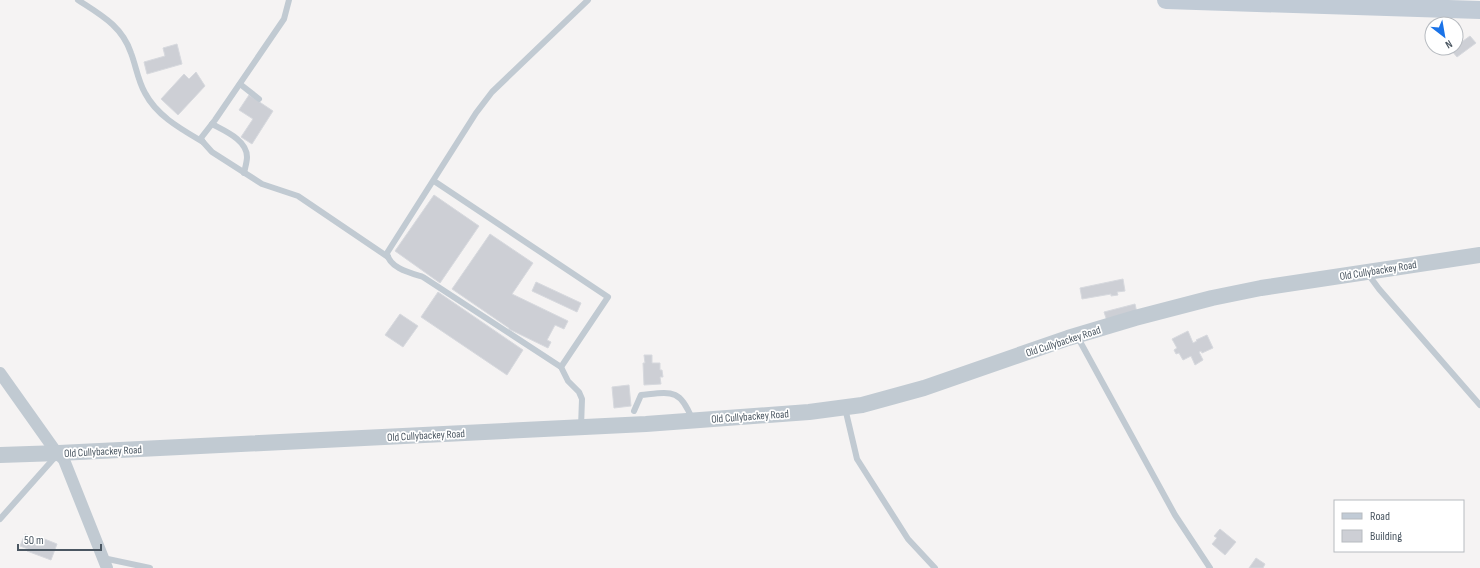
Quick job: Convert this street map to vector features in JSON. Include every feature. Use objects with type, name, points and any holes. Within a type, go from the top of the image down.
[{"type":"main road","points":[[1166,0],[1480,10]]},
{"type":"street","name":"Old Cullybackey Road","points":[[0,455],[581,427],[809,412],[862,406],[924,388],[1135,318],[1212,298],[1261,288],[1480,255]]},
{"type":"street","points":[[0,373],[54,449],[64,460],[105,563]]},
{"type":"lane","points":[[78,0],[116,26],[131,52],[145,94],[154,106],[173,123],[203,142],[212,152],[262,184],[298,196],[405,271],[423,277],[561,367],[568,381],[579,392],[582,399],[581,427]]},
{"type":"lane","points":[[203,142],[201,138],[284,19],[289,0]]},
{"type":"lane","points":[[388,258],[387,253],[473,118],[492,92],[588,0]]},
{"type":"lane","points":[[240,84],[259,99]]},
{"type":"lane","points":[[212,124],[241,143],[246,149],[248,158],[244,173]]},
{"type":"lane","points":[[434,181],[608,297],[561,367]]},
{"type":"lane","points":[[1367,272],[1379,289],[1480,405]]},
{"type":"lane","points":[[1077,336],[1175,515],[1210,568]]},
{"type":"lane","points":[[634,411],[641,395],[667,392],[677,395],[684,402],[692,420]]},
{"type":"lane","points":[[845,408],[857,459],[908,539],[935,568]]},
{"type":"lane","points":[[0,519],[59,453]]},
{"type":"lane","points":[[105,563],[150,568]]},
{"type":"building","points":[[1470,36],[1476,43],[1464,52],[1464,40]]},
{"type":"building","points":[[177,44],[182,64],[147,74],[144,62],[165,56],[163,48]]},
{"type":"building","points":[[196,72],[205,86],[178,115],[161,99],[184,74],[189,79]]},
{"type":"building","points":[[249,95],[273,111],[252,144],[241,137],[253,119],[239,110]]},
{"type":"building","points":[[434,195],[479,226],[440,283],[395,251]]},
{"type":"building","points":[[490,234],[533,263],[512,294],[568,321],[564,329],[555,325],[547,340],[551,342],[548,348],[509,329],[452,289]]},
{"type":"building","points":[[1123,279],[1125,291],[1117,292],[1118,295],[1111,296],[1111,294],[1082,299],[1080,288]]},
{"type":"building","points":[[536,282],[581,303],[577,312],[532,291]]},
{"type":"building","points":[[438,292],[523,350],[507,375],[421,317]]},
{"type":"building","points":[[1135,304],[1137,313],[1107,321],[1104,312]]},
{"type":"building","points":[[400,314],[418,326],[403,347],[385,335]]},
{"type":"building","points":[[1188,331],[1193,343],[1207,335],[1213,348],[1202,353],[1201,351],[1199,352],[1203,360],[1195,365],[1191,356],[1183,360],[1179,353],[1176,354],[1174,350],[1177,348],[1172,339]]},
{"type":"building","points":[[644,355],[652,355],[652,363],[660,363],[660,370],[662,370],[663,377],[660,377],[661,384],[644,385]]},
{"type":"building","points":[[629,385],[631,406],[614,408],[612,387]]},
{"type":"building","points":[[1220,529],[1236,542],[1225,555],[1212,544],[1217,538],[1214,536]]},
{"type":"building","points":[[25,534],[41,540],[42,538],[57,544],[51,560],[27,551],[28,549],[20,546]]},
{"type":"building","points":[[1256,558],[1265,564],[1263,568],[1249,568]]}]
